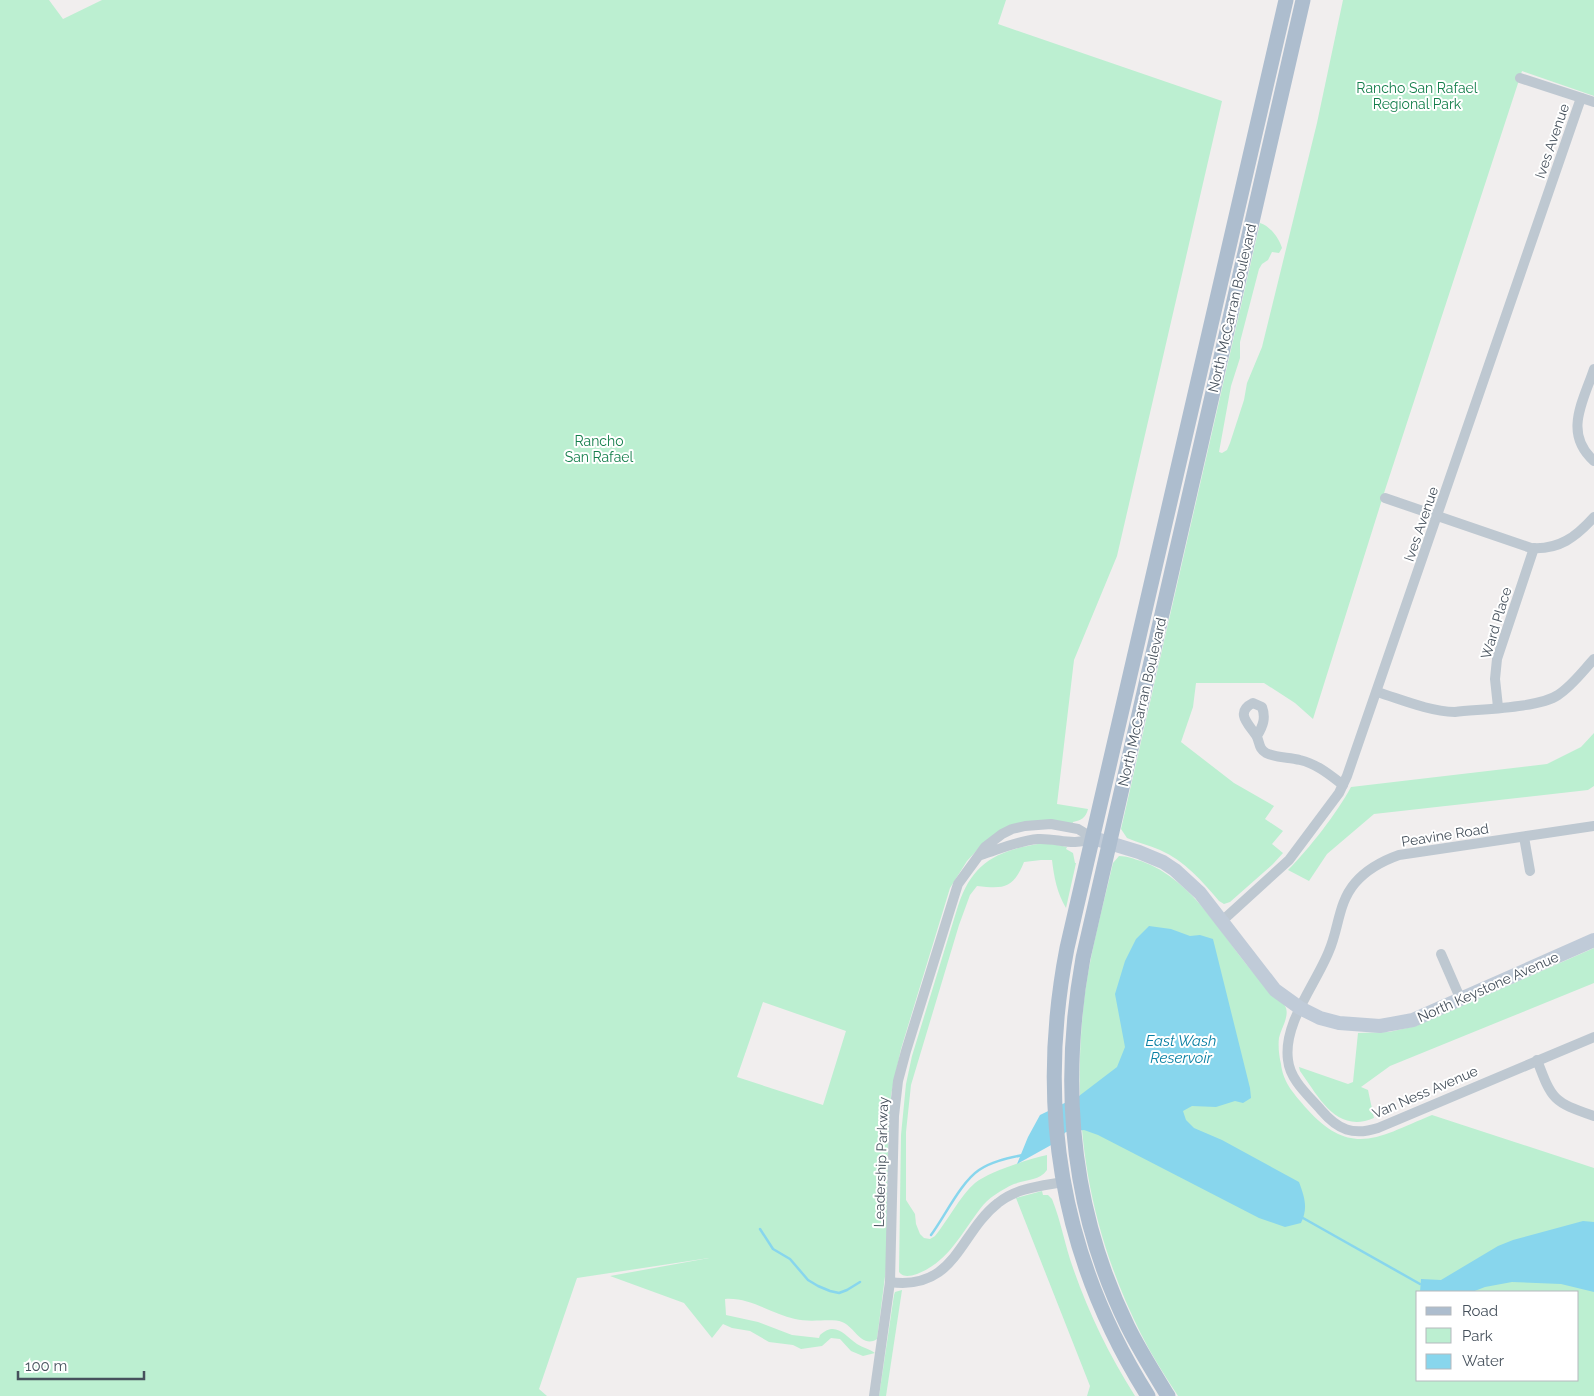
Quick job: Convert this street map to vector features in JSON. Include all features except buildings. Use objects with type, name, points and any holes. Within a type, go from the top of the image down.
[{"type":"main road","name":"North McCarran Boulevard","points":[[1148,1396],[1119,1346],[1092,1286],[1070,1218],[1058,1151],[1054,1091],[1056,1022],[1067,948],[1286,0]]},
{"type":"main road","name":"North McCarran Boulevard","points":[[1168,1396],[1138,1347],[1119,1306],[1096,1246],[1085,1205],[1072,1122],[1071,1043],[1083,958],[1303,0]]},
{"type":"main road","points":[[1205,352],[1222,355]]},
{"type":"main road","points":[[1058,1151],[1071,1175],[1080,1178]]},
{"type":"main road","points":[[1063,1182],[1070,1184],[1085,1205]]},
{"type":"street","points":[[1520,78],[1594,102]]},
{"type":"street","name":"Ives Avenue","points":[[1222,921],[1284,865],[1343,785],[1438,516],[1581,98]]},
{"type":"street","points":[[1594,369],[1576,427],[1580,444],[1594,462]]},
{"type":"street","points":[[1385,498],[1534,548],[1561,545],[1579,532],[1594,517]]},
{"type":"street","name":"Ward Place","points":[[1498,707],[1495,679],[1497,659],[1534,548]]},
{"type":"street","points":[[1377,692],[1422,707],[1444,712],[1539,703],[1549,700],[1566,689],[1594,659]]},
{"type":"street","points":[[1257,736],[1260,748],[1266,753],[1307,762],[1324,771],[1343,785]]},
{"type":"street","name":"Leadership Parkway","points":[[874,1396],[890,1282],[894,1116],[898,1081],[953,899],[965,874],[981,855],[985,847],[1002,834],[1025,826],[1051,824],[1078,829],[1093,838]]},
{"type":"street","name":"Peavine Road","points":[[1300,1008],[1330,950],[1342,906],[1348,894],[1354,884],[1374,866],[1399,855],[1594,826]]},
{"type":"street","points":[[1524,837],[1530,871]]},
{"type":"street","points":[[981,855],[1026,840],[1051,839],[1083,843],[1093,838]]},
{"type":"street","name":"North Keystone Avenue","points":[[1093,838],[1151,857],[1175,870],[1200,893],[1269,984],[1282,996],[1300,1008],[1320,1018],[1339,1023],[1380,1026],[1413,1020],[1594,940]]},
{"type":"street","points":[[1441,954],[1461,1000]]},
{"type":"street","name":"Van Ness Avenue","points":[[1300,1008],[1290,1032],[1288,1043],[1287,1058],[1290,1070],[1296,1082],[1325,1115],[1341,1128],[1351,1132],[1368,1131],[1378,1128],[1594,1036]]},
{"type":"street","points":[[1537,1060],[1547,1086],[1558,1100],[1574,1109],[1594,1116]]},
{"type":"street","points":[[890,1282],[902,1284],[920,1281],[940,1271],[956,1256],[989,1211],[1007,1196],[1019,1191],[1063,1182]]},
{"type":"green space","name":"Rancho San Rafael","points":[[0,0],[49,0],[63,19],[102,0],[1006,0],[998,24],[1222,101],[1117,556],[1074,660],[1057,804],[1088,809],[1084,817],[1073,822],[1072,825],[1036,821],[978,849],[967,861],[950,888],[901,1049],[891,1095],[888,1147],[887,1261],[877,1339],[867,1341],[862,1339],[842,1322],[795,1319],[752,1303],[725,1299],[726,1315],[758,1322],[792,1335],[819,1338],[826,1331],[835,1329],[875,1353],[863,1356],[851,1351],[840,1339],[831,1338],[822,1346],[801,1349],[793,1345],[769,1342],[750,1331],[732,1328],[723,1324],[712,1338],[684,1303],[610,1276],[709,1258],[577,1278],[539,1389],[547,1396],[0,1396]],"holes":[[[763,1002],[846,1031],[823,1105],[737,1077]]]},
{"type":"green space","name":"Rancho San Rafael Regional Park","points":[[1343,0],[1594,0],[1594,96],[1522,71],[1385,490],[1313,719],[1295,703],[1264,683],[1196,683],[1193,707],[1181,742],[1234,783],[1274,806],[1265,819],[1283,831],[1272,844],[1283,853],[1230,902],[1224,904],[1177,860],[1160,850],[1127,838],[1121,829],[1260,223],[1274,233],[1282,248],[1279,253],[1272,252],[1268,260],[1259,269],[1240,342],[1240,358],[1231,386],[1219,452],[1222,453],[1227,450],[1230,443],[1244,400],[1247,383],[1262,347],[1317,123]]},
{"type":"green space","points":[[1594,733],[1594,786],[1588,790],[1374,814],[1327,854],[1309,881],[1288,870],[1322,830],[1351,787],[1547,764],[1581,747]]},
{"type":"green space","points":[[1038,844],[1053,844],[1067,847],[1066,849],[1073,853],[1076,863],[1066,908],[1056,885],[1052,860],[1024,862],[1016,878],[1011,882],[1001,887],[977,886],[970,895],[959,925],[911,1085],[906,1132],[906,1200],[915,1214],[920,1234],[924,1238],[930,1239],[935,1236],[970,1188],[990,1174],[1030,1159],[1047,1155],[1047,1170],[1036,1178],[1014,1184],[995,1195],[983,1205],[946,1255],[928,1269],[917,1274],[905,1276],[899,1272],[901,1135],[906,1084],[912,1056],[958,906],[970,879],[988,861],[998,855]]},
{"type":"green space","points":[[1119,856],[1141,861],[1160,870],[1177,882],[1206,912],[1258,978],[1284,1004],[1287,1012],[1280,1034],[1279,1048],[1284,1077],[1290,1088],[1307,1109],[1323,1124],[1338,1134],[1367,1139],[1381,1136],[1432,1115],[1594,1168],[1594,1396],[1178,1396],[1145,1342],[1122,1293],[1095,1210],[1087,1168],[1080,1082],[1081,1038],[1085,993],[1097,928],[1113,863]]},
{"type":"green space","points":[[1594,948],[1594,983],[1390,1066],[1361,1087],[1368,1090],[1374,1118],[1361,1122],[1349,1121],[1339,1117],[1322,1102],[1300,1071],[1299,1067],[1348,1084],[1353,1082],[1358,1033],[1389,1032],[1416,1026]]},
{"type":"green space","points":[[1042,1191],[1043,1195],[1048,1195],[1052,1199],[1073,1268],[1093,1318],[1108,1350],[1135,1396],[1087,1396],[1090,1386],[1016,1198]]},
{"type":"green space","points":[[902,1290],[886,1396],[879,1396],[894,1295],[895,1292]]},
{"type":"water","name":"East Wash Reservoir","points":[[1149,926],[1171,929],[1190,936],[1200,935],[1213,939],[1250,1088],[1251,1098],[1243,1103],[1235,1101],[1216,1107],[1192,1106],[1183,1111],[1186,1120],[1194,1128],[1222,1140],[1299,1182],[1305,1203],[1301,1223],[1285,1227],[1259,1218],[1098,1135],[1084,1130],[1066,1132],[1053,1144],[1017,1164],[1028,1137],[1040,1115],[1079,1096],[1117,1067],[1125,1047],[1115,994],[1125,961],[1136,939]]},
{"type":"water","points":[[1583,1221],[1594,1222],[1594,1292],[1561,1284],[1512,1282],[1475,1291],[1420,1291],[1421,1279],[1441,1280],[1498,1246],[1513,1240]]},
{"type":"waterway","points":[[931,1235],[972,1175],[989,1164],[1023,1155]]},
{"type":"waterway","points":[[1303,1218],[1420,1284]]},
{"type":"waterway","points":[[760,1229],[773,1249],[790,1259],[808,1280],[818,1286],[839,1293],[860,1282]]}]
